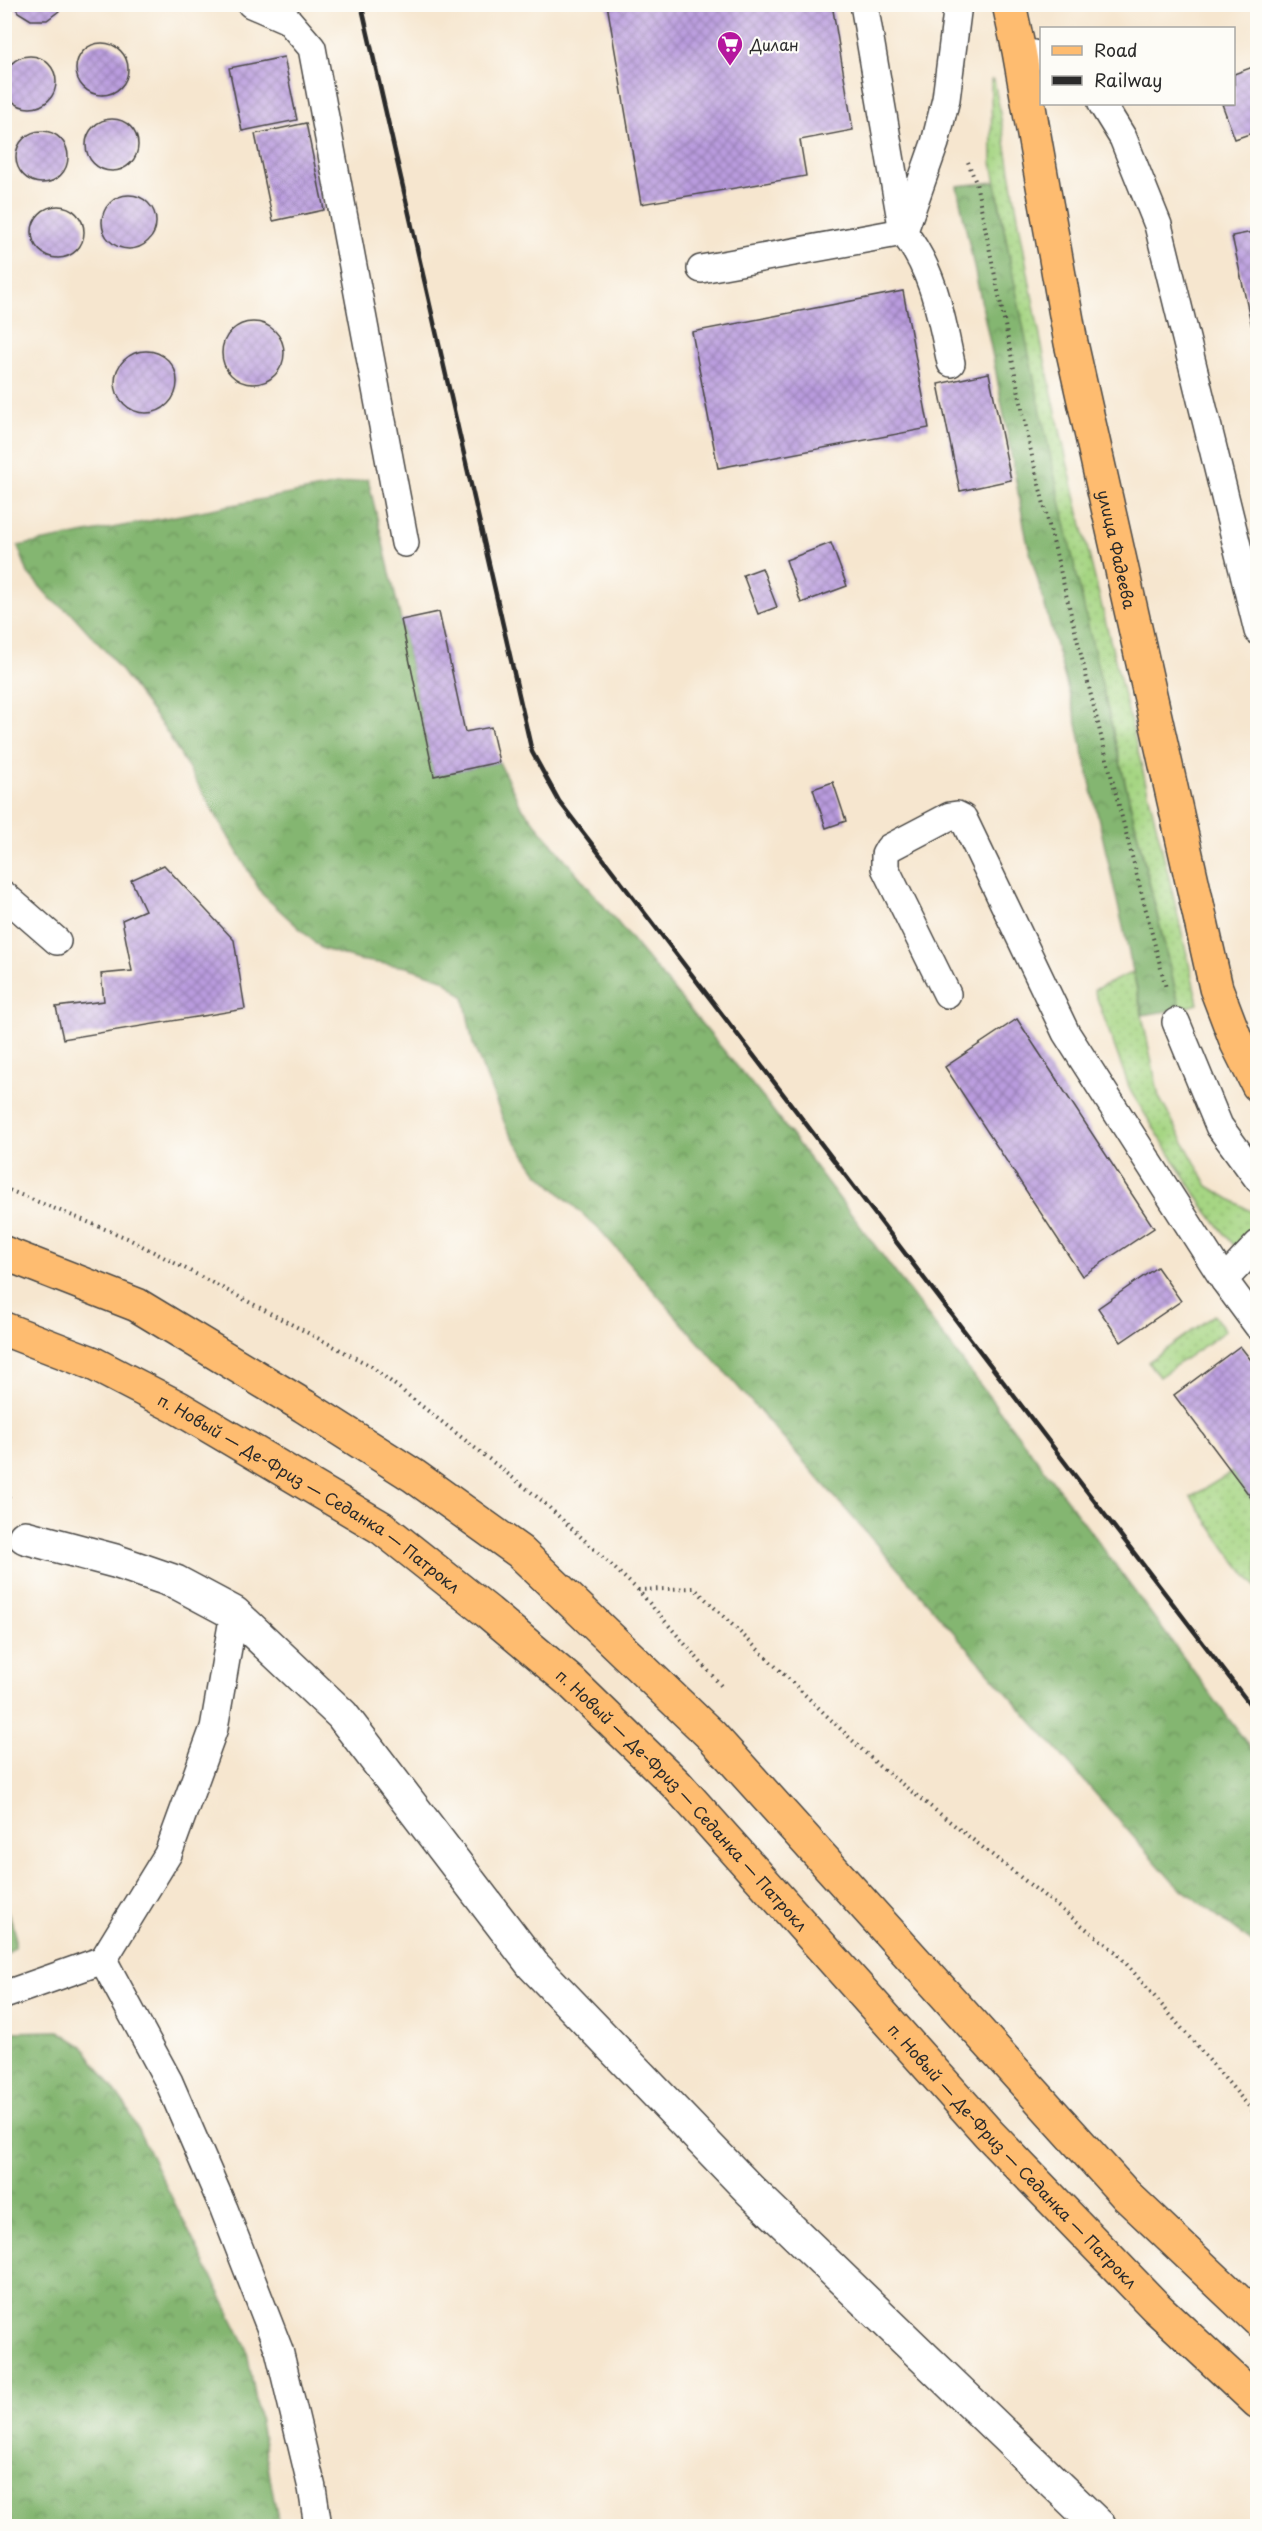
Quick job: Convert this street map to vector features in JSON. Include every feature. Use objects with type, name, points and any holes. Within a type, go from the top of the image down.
[{"type":"main road","name":"улица Фадеева","points":[[1009,4],[1030,54],[1071,343],[1216,988],[1237,1044],[1257,1085]]},
{"type":"main road","points":[[4,1253],[137,1305],[414,1476],[520,1552],[712,1736],[1126,2195],[1257,2320]]},
{"type":"main road","name":"п. Новый — Де-Фриз — Седанка — Патрокл","points":[[4,1329],[92,1363],[178,1408],[382,1528],[488,1612],[571,1682],[677,1785],[989,2134],[1156,2307],[1257,2402]]},
{"type":"street","points":[[15,1536],[115,1561],[176,1582],[234,1613],[342,1715],[533,1965],[750,2190],[1099,2526]]},
{"type":"lane","points":[[251,4],[288,20],[312,48],[405,543]]},
{"type":"lane","points":[[864,4],[903,232],[917,252],[936,292],[951,363]]},
{"type":"lane","points":[[903,232],[934,142],[946,99],[958,4]]},
{"type":"lane","points":[[1103,105],[1123,138],[1158,225],[1257,631]]},
{"type":"lane","points":[[701,268],[903,232]]},
{"type":"lane","points":[[947,994],[885,868],[885,855],[889,848],[957,814],[963,818],[1066,1033],[1224,1280],[1257,1326]]},
{"type":"lane","points":[[5,898],[57,941]]},
{"type":"lane","points":[[1176,1022],[1220,1126],[1257,1179]]},
{"type":"lane","points":[[1224,1280],[1257,1244]]},
{"type":"lane","points":[[4,1995],[103,1960],[168,1854],[214,1728],[234,1613]]},
{"type":"lane","points":[[103,1960],[169,2082],[224,2209],[279,2350],[312,2488],[318,2526]]},
{"type":"path","points":[[946,99],[976,183],[1034,463],[1105,751],[1176,1022]]},
{"type":"path","points":[[638,1590],[694,1588],[879,1766],[1117,1953],[1257,2117]]},
{"type":"green space","points":[[991,80],[994,80],[1044,356],[1062,438],[1198,1004],[1180,1009],[1086,620],[1026,348],[992,162]]},
{"type":"green space","points":[[995,182],[1036,390],[1082,597],[1180,1009],[1143,1015],[1074,711],[1027,541],[995,367],[957,186]]},
{"type":"green space","points":[[368,479],[434,775],[499,762],[520,805],[764,1099],[1053,1481],[1257,1757],[1257,1946],[1174,1883],[602,1232],[537,1172],[507,1129],[473,1044],[464,997],[443,979],[407,967],[358,960],[321,948],[262,894],[167,732],[110,656],[72,614],[51,599],[28,573],[18,546]]},
{"type":"green space","points":[[1133,972],[1159,1097],[1208,1186],[1257,1215],[1257,1244],[1244,1258],[1203,1206],[1131,1092],[1094,990]]},
{"type":"green space","points":[[1214,1315],[1225,1331],[1159,1377],[1148,1362]]},
{"type":"green space","points":[[1232,1472],[1257,1507],[1257,1588],[1226,1549],[1191,1497]]},
{"type":"green space","points":[[5,1904],[15,1932],[15,1947],[5,1956]]},
{"type":"green space","points":[[59,2031],[83,2046],[127,2108],[246,2346],[279,2526],[5,2526],[5,2032]]},
{"type":"building","points":[[14,4],[62,4],[59,11],[47,20],[31,20],[18,12]]},
{"type":"building","name":"Дилан","points":[[607,4],[832,4],[853,130],[800,140],[806,176],[641,204]]},
{"type":"building","points":[[97,43],[107,43],[121,50],[128,69],[121,88],[107,95],[97,95],[87,91],[80,84],[76,74],[76,64],[80,54],[87,47]]},
{"type":"building","points":[[25,56],[35,56],[49,63],[56,82],[49,101],[35,108],[25,108],[15,104],[8,97],[4,87],[4,77],[8,67],[15,60]]},
{"type":"building","points":[[284,57],[297,120],[242,131],[229,68]]},
{"type":"building","points":[[1258,65],[1258,131],[1235,139],[1222,105],[1235,105],[1235,74]]},
{"type":"building","points":[[107,119],[117,119],[131,126],[138,145],[131,164],[117,171],[107,171],[97,167],[90,160],[86,150],[86,140],[90,130],[97,123]]},
{"type":"building","points":[[306,123],[324,210],[273,221],[255,134]]},
{"type":"building","points":[[37,131],[47,131],[61,138],[68,157],[61,176],[47,183],[37,183],[27,179],[20,172],[16,162],[16,152],[20,142],[27,135]]},
{"type":"building","points":[[129,195],[139,197],[148,203],[154,212],[156,222],[154,232],[148,241],[139,247],[129,249],[119,247],[110,241],[104,232],[102,222],[104,212],[110,203],[119,197]]},
{"type":"building","points":[[53,206],[63,206],[77,213],[84,232],[77,251],[63,258],[53,258],[43,254],[36,247],[32,237],[32,227],[36,217],[43,210]]},
{"type":"building","points":[[1258,231],[1258,345],[1256,346],[1232,236]]},
{"type":"building","points":[[903,291],[929,428],[718,468],[692,332]]},
{"type":"building","points":[[253,322],[265,324],[275,331],[282,341],[284,353],[282,365],[275,375],[265,382],[253,384],[241,382],[231,375],[224,365],[222,353],[224,341],[231,331],[241,324]]},
{"type":"building","points":[[146,351],[158,353],[168,360],[175,370],[177,382],[175,394],[168,404],[158,411],[146,413],[134,411],[124,404],[117,394],[115,382],[117,370],[124,360],[134,353]]},
{"type":"building","points":[[989,373],[1011,480],[960,491],[938,384]]},
{"type":"building","points":[[831,543],[847,586],[801,603],[786,560]]},
{"type":"building","points":[[762,568],[777,607],[758,614],[743,575]]},
{"type":"building","points":[[439,612],[465,732],[491,727],[499,762],[434,776],[401,620]]},
{"type":"building","points":[[833,782],[846,821],[826,828],[813,789]]},
{"type":"building","points":[[164,865],[234,940],[245,1009],[63,1039],[56,1007],[104,1001],[101,974],[132,971],[122,920],[145,910],[131,880]]},
{"type":"building","points":[[1017,1019],[1154,1228],[1082,1276],[945,1067]]},
{"type":"building","points":[[1157,1267],[1181,1301],[1121,1342],[1098,1308]]},
{"type":"building","points":[[1240,1346],[1258,1369],[1258,1507],[1174,1395]]},
{"type":"railway","points":[[363,12],[532,752],[559,801],[1258,1715]]},
{"type":"place","name":"Дилан","points":[[730,67]]}]
